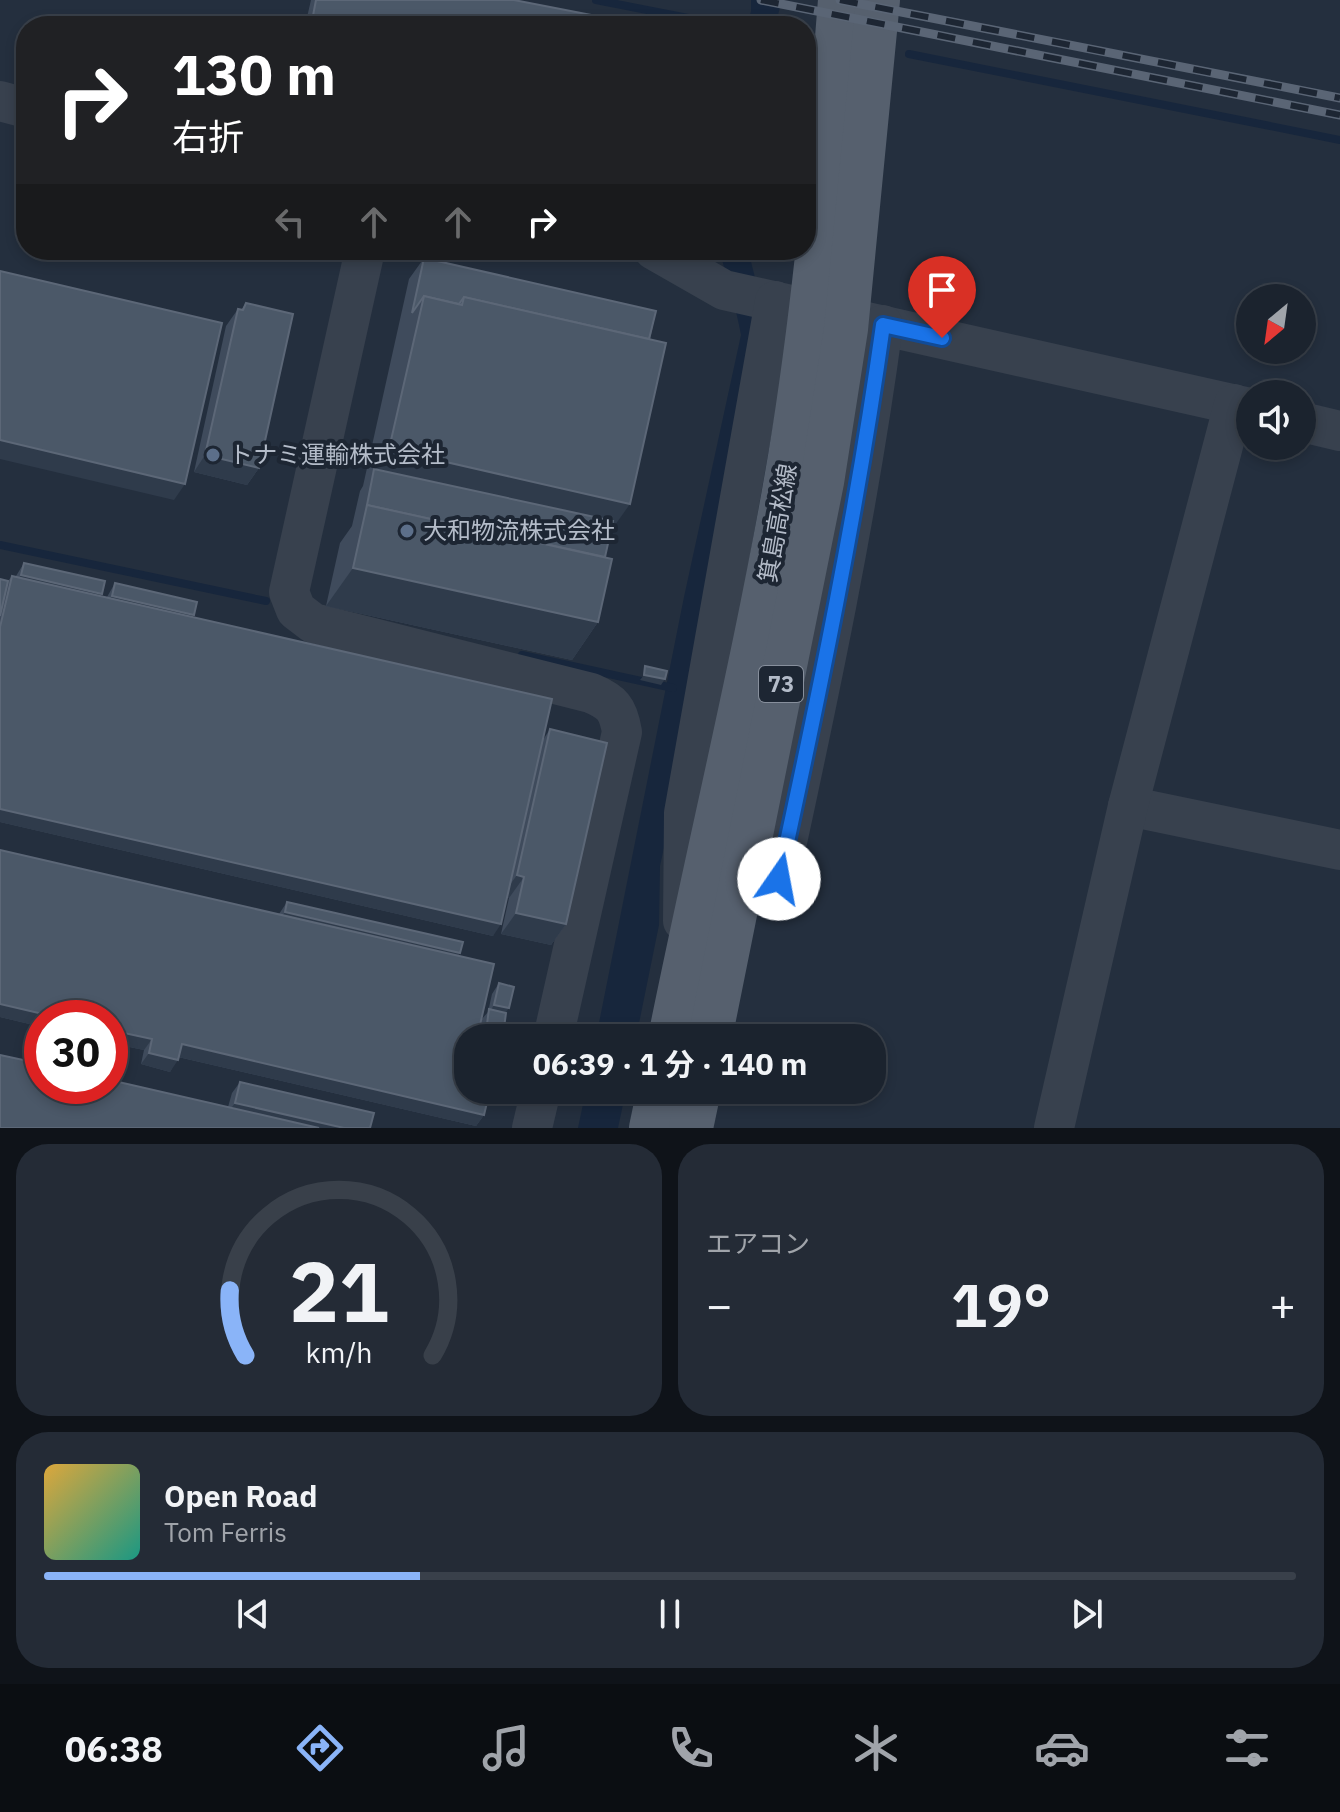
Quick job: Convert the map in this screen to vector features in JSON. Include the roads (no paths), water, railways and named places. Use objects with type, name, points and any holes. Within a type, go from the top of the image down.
[{"type":"main road","name":"箕島高松線","points":[[713,1024],[822,482],[815,315],[840,0]]},
{"type":"main road","name":"箕島高松線","points":[[673,1024],[766,587],[815,315],[878,0]]},
{"type":"main road","points":[[651,1128],[656,1104]]},
{"type":"main road","points":[[691,1128],[696,1104]]},
{"type":"street","points":[[363,260],[289,592],[296,610],[313,623],[591,693],[610,701],[622,732],[556,1024]]},
{"type":"street","points":[[672,260],[724,290],[815,315],[1236,405]]},
{"type":"street","points":[[1316,425],[1340,431]]},
{"type":"street","points":[[1054,1128],[1128,806],[1236,427]]},
{"type":"street","points":[[1128,806],[1340,850]]},
{"type":"street","points":[[532,1128],[538,1104]]},
{"type":"water","points":[[751,0],[782,0],[778,16],[750,16]]},
{"type":"water","points":[[722,260],[751,260],[763,309],[697,693],[660,866],[659,925],[639,1024],[599,1024],[684,597],[741,335]]},
{"type":"water","points":[[583,1104],[623,1104],[618,1128],[578,1128]]},
{"type":"waterway","points":[[596,0],[678,16]]},
{"type":"waterway","points":[[909,54],[1340,140]]},
{"type":"waterway","points":[[0,545],[266,601]]},
{"type":"waterway","points":[[522,655],[673,688]]},
{"type":"railway","points":[[761,0],[1340,115]]},
{"type":"railway","points":[[840,0],[1340,98]]},
{"type":"place","name":"トナミ運輸株式会社","points":[[213,455]]},
{"type":"place","name":"大和物流株式会社","points":[[407,531]]}]
